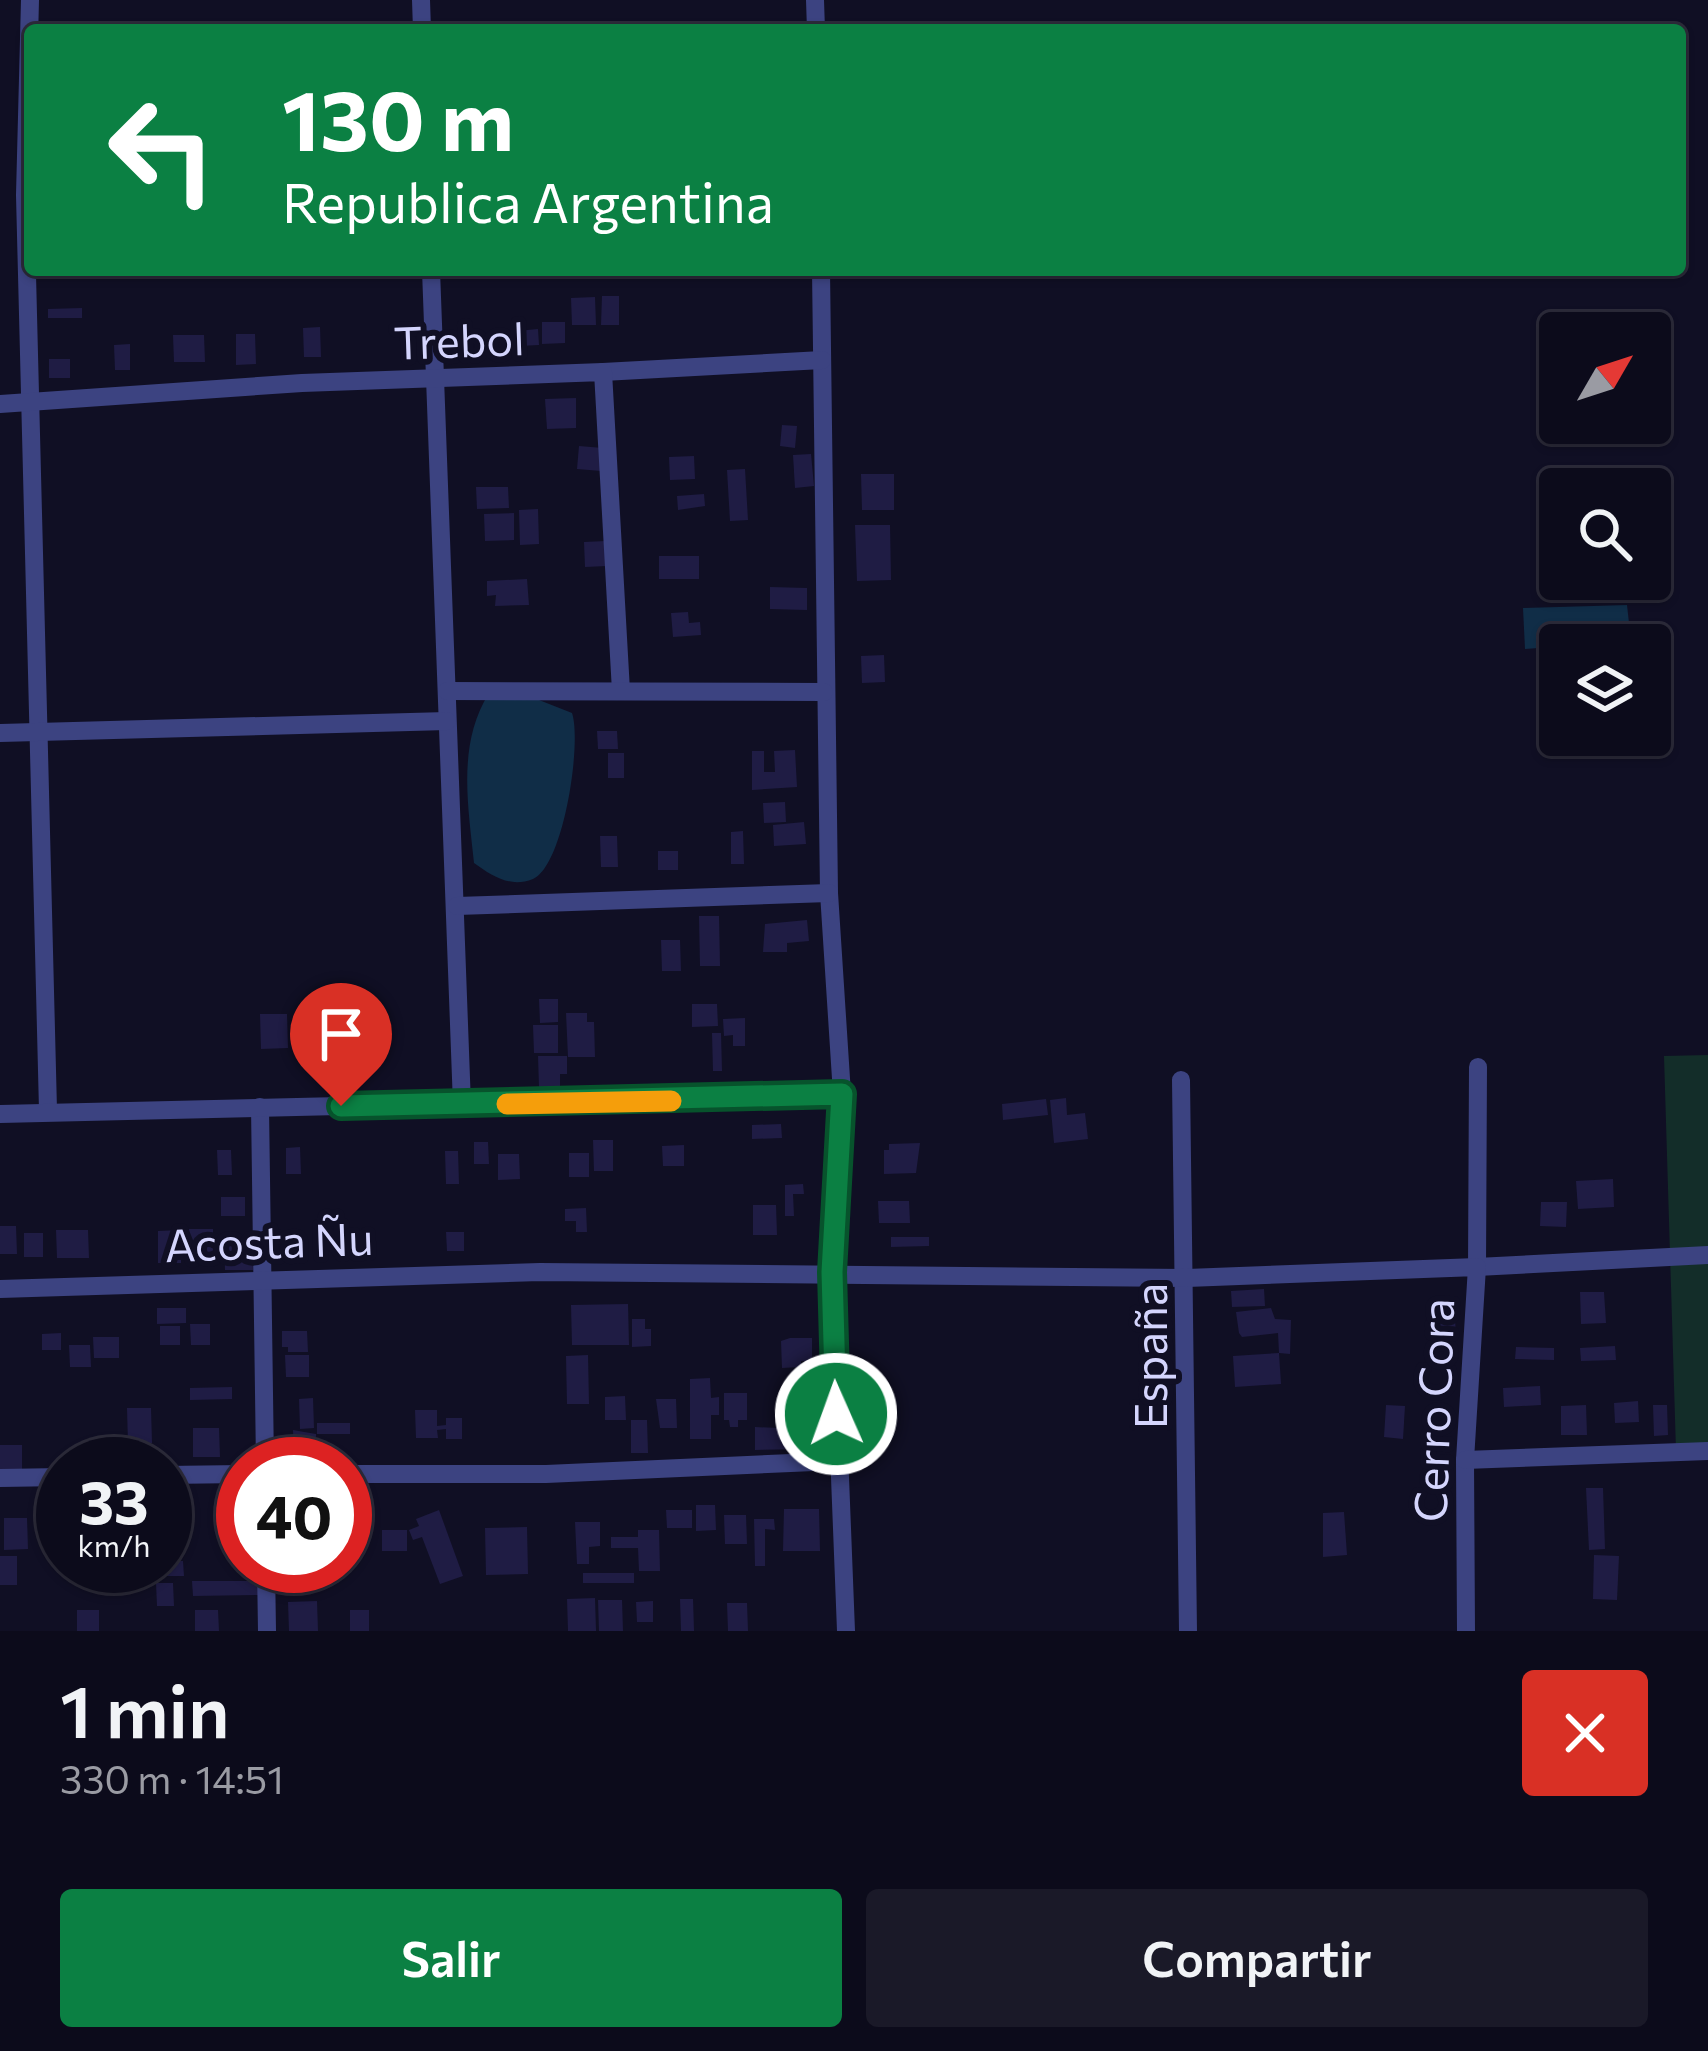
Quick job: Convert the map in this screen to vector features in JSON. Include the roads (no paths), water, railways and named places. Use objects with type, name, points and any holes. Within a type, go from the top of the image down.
[{"type":"street","points":[[28,276],[48,1110]]},
{"type":"street","points":[[431,276],[462,1105]]},
{"type":"street","points":[[821,276],[829,893],[842,1094],[832,1272],[846,1631]]},
{"type":"street","name":"Trebol","points":[[0,404],[302,383],[821,360]]},
{"type":"street","points":[[603,373],[621,691]]},
{"type":"street","points":[[446,692],[824,692]]},
{"type":"street","points":[[0,733],[446,721]]},
{"type":"street","points":[[457,906],[829,893]]},
{"type":"street","points":[[1478,1067],[1477,1267],[1708,1255]]},
{"type":"street","name":"España","points":[[1181,1080],[1188,1631]]},
{"type":"street","points":[[0,1114],[842,1094]]},
{"type":"street","points":[[260,1107],[264,1437]]},
{"type":"street","name":"Cerro Cora","points":[[832,1272],[1187,1278],[1477,1267],[1465,1460],[1466,1631]]},
{"type":"street","name":"Acosta Ñu","points":[[0,1289],[540,1272],[832,1272]]},
{"type":"street","points":[[1465,1460],[1708,1451]]},
{"type":"street","points":[[372,1474],[546,1474],[837,1461]]},
{"type":"street","points":[[0,1478],[36,1477]]},
{"type":"street","points":[[267,1593],[268,1631]]},
{"type":"water","points":[[1627,605],[1629,624],[1539,624],[1539,648],[1525,649],[1523,608]]},
{"type":"water","points":[[489,693],[539,700],[572,713],[572,775],[562,828],[544,869],[525,881],[502,879],[474,863],[469,754],[472,733]]}]
